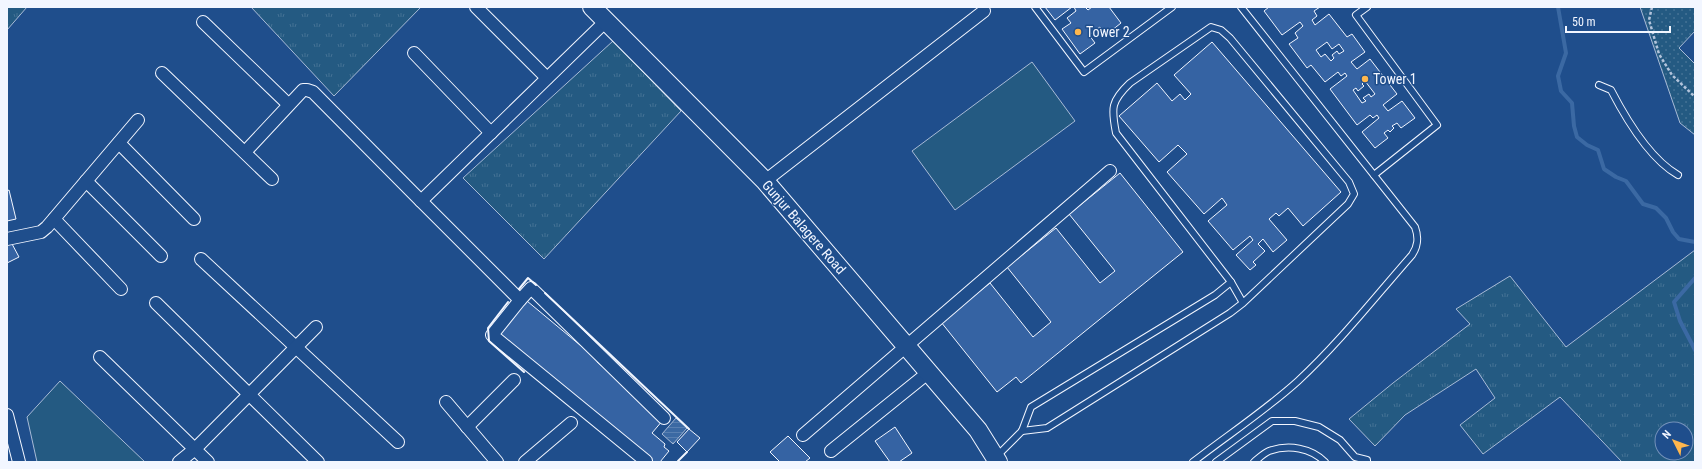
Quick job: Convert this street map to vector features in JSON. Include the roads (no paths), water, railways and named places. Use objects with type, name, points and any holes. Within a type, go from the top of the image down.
[{"type":"street","points":[[476,7],[547,78]]},
{"type":"street","name":"Gunjur Balagere Road","points":[[592,7],[765,181],[978,430],[994,461]]},
{"type":"street","points":[[765,181],[984,11]]},
{"type":"street","points":[[421,201],[606,21]]},
{"type":"street","points":[[203,22],[288,104]]},
{"type":"street","points":[[414,53],[491,133]]},
{"type":"street","points":[[162,73],[272,179]]},
{"type":"street","points":[[245,152],[288,104],[303,90],[313,92],[520,300]]},
{"type":"street","points":[[7,239],[41,232],[54,219],[138,120]]},
{"type":"street","points":[[119,143],[194,219]]},
{"type":"street","points":[[803,435],[1110,171]]},
{"type":"street","points":[[86,181],[160,256]]},
{"type":"street","points":[[54,219],[121,289]]},
{"type":"street","points":[[201,259],[398,442]]},
{"type":"street","points":[[646,462],[492,336],[531,288],[664,418]]},
{"type":"street","points":[[156,303],[318,462]]},
{"type":"street","points":[[179,462],[195,449],[316,327]]},
{"type":"street","points":[[100,357],[208,462]]},
{"type":"street","points":[[831,451],[929,372]]},
{"type":"street","points":[[467,427],[514,380]]},
{"type":"street","points":[[446,402],[497,462]]},
{"type":"street","points":[[7,415],[19,462]]},
{"type":"street","points":[[525,462],[571,423]]},
{"type":"lane","points":[[1035,7],[1084,72],[1172,7]]},
{"type":"lane","points":[[1367,7],[1356,16],[1437,125],[1374,175]]},
{"type":"lane","points":[[1192,462],[1280,396],[1312,367],[1334,344],[1415,250],[1418,239],[1415,227],[1243,8]]},
{"type":"lane","points":[[1022,431],[1046,428],[1230,313],[1243,303],[1348,204],[1354,194],[1349,182],[1230,38],[1221,30],[1211,27],[1130,83],[1119,94],[1113,105],[1113,115],[1116,133],[1232,282],[1243,303]]},
{"type":"lane","points":[[1599,85],[1611,90],[1630,123],[1651,151],[1670,170],[1678,175]]},
{"type":"lane","points":[[994,461],[1022,431],[1031,407],[1215,295],[1232,282]]},
{"type":"lane","points":[[1216,462],[1272,420],[1295,421],[1319,427],[1340,440],[1354,460],[1367,460],[1367,462]]},
{"type":"lane","points":[[1254,462],[1269,451],[1287,448],[1309,450],[1325,462]]},
{"type":"waterway","points":[[1558,7],[1566,53],[1558,76],[1561,91],[1572,103],[1574,126],[1577,137],[1587,145],[1598,150],[1604,169],[1616,177],[1626,181],[1643,204],[1656,208],[1666,218],[1673,232],[1679,239],[1695,242]]},
{"type":"waterway","points":[[1695,278],[1674,302],[1680,321],[1695,350]]},
{"type":"place","name":"Tower 2","points":[[1078,32]]},
{"type":"place","name":"Tower 1","points":[[1365,79]]}]
